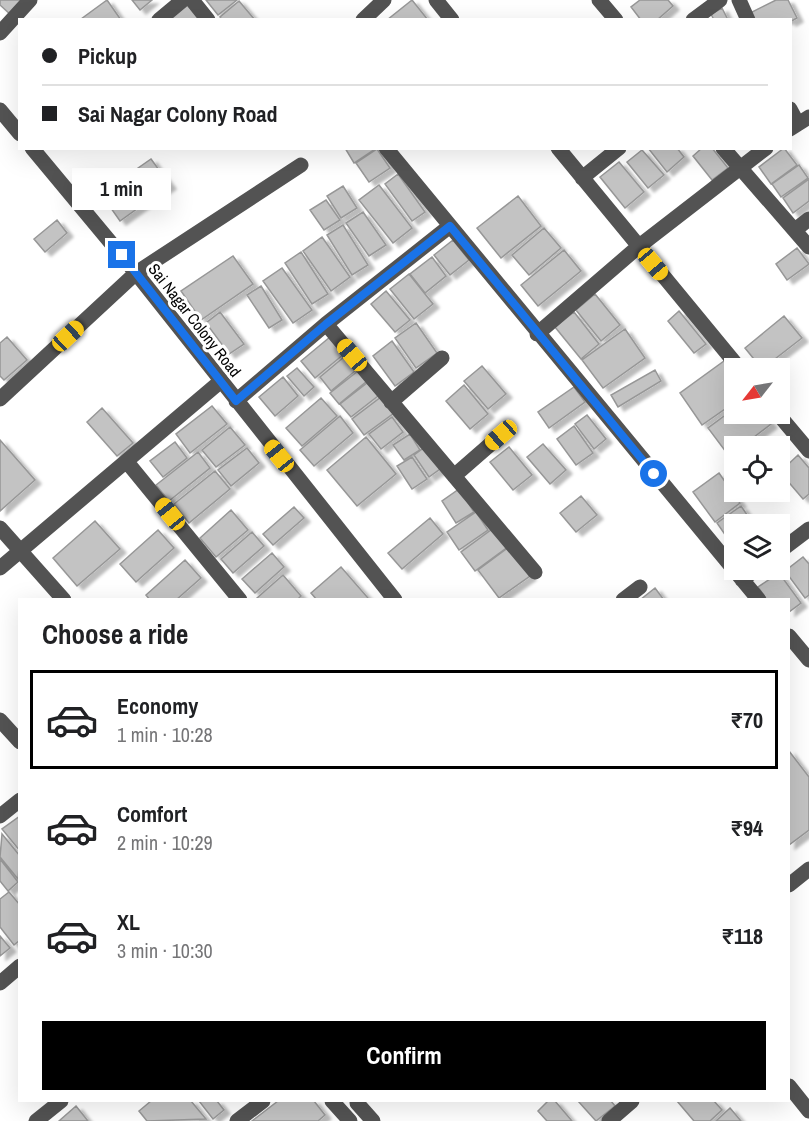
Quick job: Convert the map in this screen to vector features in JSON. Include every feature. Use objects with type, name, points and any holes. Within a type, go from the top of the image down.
[{"type":"street","points":[[0,33],[30,0]]},
{"type":"street","points":[[161,18],[183,0]]},
{"type":"street","points":[[192,0],[206,18]]},
{"type":"street","points":[[365,18],[384,0]]},
{"type":"street","points":[[436,0],[450,18]]},
{"type":"street","points":[[599,0],[614,18]]},
{"type":"street","points":[[696,18],[720,0]]},
{"type":"street","points":[[739,0],[747,18]]},
{"type":"street","points":[[0,110],[18,133]]},
{"type":"street","name":"Sai Nagar Colony Road","points":[[34,150],[136,273],[393,598]]},
{"type":"street","points":[[388,150],[724,558]]},
{"type":"street","points":[[560,150],[732,358]]},
{"type":"street","points":[[582,178],[617,150]]},
{"type":"street","points":[[725,150],[809,247]]},
{"type":"street","points":[[537,334],[638,247],[763,150]]},
{"type":"street","points":[[0,399],[136,273],[301,165]]},
{"type":"street","points":[[795,230],[809,219]]},
{"type":"street","points":[[236,401],[326,324],[450,226]]},
{"type":"street","points":[[326,324],[535,572]]},
{"type":"street","points":[[391,402],[442,358]]},
{"type":"street","points":[[0,568],[221,381]]},
{"type":"street","points":[[786,424],[809,451]]},
{"type":"street","points":[[454,476],[501,435]]},
{"type":"street","points":[[128,462],[238,598]]},
{"type":"street","points":[[0,528],[62,598]]},
{"type":"street","points":[[790,543],[809,529]]},
{"type":"street","points":[[742,580],[757,598]]},
{"type":"street","points":[[626,598],[640,587]]},
{"type":"street","points":[[790,637],[809,660]]},
{"type":"street","points":[[0,720],[18,740]]},
{"type":"street","points":[[0,816],[18,802]]},
{"type":"street","points":[[790,884],[809,869]]},
{"type":"street","points":[[0,983],[18,968]]},
{"type":"street","points":[[790,1087],[809,1111]]},
{"type":"street","points":[[36,1121],[60,1102]]},
{"type":"street","points":[[237,1121],[262,1102]]},
{"type":"street","points":[[333,1102],[347,1118],[358,1102],[373,1121]]},
{"type":"street","points":[[609,1121],[631,1102]]},
{"type":"building","points":[[0,0],[25,0],[11,15],[0,5]]},
{"type":"building","points":[[107,0],[120,18],[82,18]]},
{"type":"building","points":[[132,0],[152,0],[140,10]]},
{"type":"building","points":[[206,0],[237,0],[218,15]]},
{"type":"building","points":[[412,0],[426,18],[390,18]]},
{"type":"building","points":[[640,0],[668,0],[673,6],[659,18],[639,18],[631,7]]},
{"type":"building","points":[[776,0],[788,0],[797,18],[792,21],[792,18],[750,18],[748,14]]},
{"type":"building","points":[[239,1],[253,18],[221,18]]},
{"type":"building","points":[[187,2],[199,18],[168,18]]},
{"type":"building","points":[[722,8],[727,18],[713,18],[711,14]]},
{"type":"building","points":[[346,150],[374,150],[354,163]]},
{"type":"building","points":[[378,150],[390,168],[369,182],[356,163]]},
{"type":"building","points":[[642,150],[664,175],[648,188],[627,162]]},
{"type":"building","points":[[650,150],[679,150],[684,157],[667,172]]},
{"type":"building","points":[[700,150],[714,150],[728,168],[712,180],[693,156]]},
{"type":"building","points":[[781,150],[786,150],[797,165],[771,184],[759,167]]},
{"type":"building","points":[[151,159],[170,185],[120,221],[101,194]]},
{"type":"building","points":[[619,162],[644,192],[625,208],[600,177]]},
{"type":"building","points":[[799,165],[808,178],[781,197],[772,184]]},
{"type":"building","points":[[398,174],[425,212],[412,221],[385,184]]},
{"type":"building","points":[[809,179],[809,201],[793,213],[783,198]]},
{"type":"building","points":[[379,185],[412,228],[393,243],[359,200]]},
{"type":"building","points":[[343,186],[357,208],[341,218],[327,196]]},
{"type":"building","points":[[518,196],[541,226],[501,258],[477,228]]},
{"type":"building","points":[[326,200],[340,220],[324,230],[310,210]]},
{"type":"building","points":[[363,212],[386,245],[369,256],[346,223]]},
{"type":"building","points":[[57,220],[67,233],[45,252],[34,239]]},
{"type":"building","points":[[343,225],[368,265],[352,275],[327,235]]},
{"type":"building","points":[[544,228],[561,248],[529,275],[512,255]]},
{"type":"building","points":[[322,237],[350,277],[331,291],[303,251]]},
{"type":"building","points":[[453,240],[469,260],[450,275],[434,255]]},
{"type":"building","points":[[797,248],[809,264],[787,280],[776,264]]},
{"type":"building","points":[[564,250],[581,271],[538,306],[521,285]]},
{"type":"building","points":[[301,252],[328,294],[312,304],[285,263]]},
{"type":"building","points":[[233,256],[253,284],[201,320],[181,291]]},
{"type":"building","points":[[432,257],[446,276],[425,293],[410,274]]},
{"type":"building","points":[[282,268],[312,310],[293,323],[263,281]]},
{"type":"building","points":[[409,274],[433,304],[414,319],[390,289]]},
{"type":"building","points":[[261,286],[282,320],[269,328],[247,295]]},
{"type":"building","points":[[386,291],[410,320],[395,332],[371,304]]},
{"type":"building","points":[[595,294],[620,325],[601,341],[576,310]]},
{"type":"building","points":[[679,311],[706,344],[694,353],[668,321]]},
{"type":"building","points":[[220,312],[244,344],[229,354],[206,323]]},
{"type":"building","points":[[574,312],[599,344],[581,359],[555,327]]},
{"type":"building","points":[[784,316],[802,338],[776,358],[753,358],[745,348]]},
{"type":"building","points":[[416,323],[437,353],[416,368],[395,338]]},
{"type":"building","points":[[625,329],[645,358],[603,388],[582,360]]},
{"type":"building","points":[[7,337],[27,360],[4,380],[0,376],[0,343]]},
{"type":"building","points":[[330,337],[344,354],[315,378],[301,361]]},
{"type":"building","points":[[392,341],[414,372],[395,386],[373,356]]},
{"type":"building","points":[[344,357],[355,371],[331,391],[320,377]]},
{"type":"building","points":[[724,361],[724,410],[702,425],[680,393]]},
{"type":"building","points":[[482,366],[506,394],[488,409],[464,381]]},
{"type":"building","points":[[297,368],[314,387],[304,396],[287,376]]},
{"type":"building","points":[[655,370],[661,381],[618,407],[611,395]]},
{"type":"building","points":[[358,371],[367,381],[339,404],[330,393]]},
{"type":"building","points":[[283,377],[298,396],[275,416],[259,397]]},
{"type":"building","points":[[367,383],[378,396],[351,417],[340,404]]},
{"type":"building","points":[[464,385],[488,414],[470,429],[446,401]]},
{"type":"building","points":[[574,387],[585,402],[549,428],[538,412]]},
{"type":"building","points":[[381,397],[394,413],[364,435],[352,419]]},
{"type":"building","points":[[321,398],[337,416],[302,446],[286,428]]},
{"type":"building","points":[[212,406],[227,424],[190,453],[176,434]]},
{"type":"building","points":[[102,408],[133,443],[117,456],[87,422]]},
{"type":"building","points":[[587,415],[606,439],[594,449],[575,424]]},
{"type":"building","points":[[340,416],[353,433],[314,466],[300,450]]},
{"type":"building","points":[[724,416],[724,424],[771,424],[755,436],[724,436],[724,449],[708,428]]},
{"type":"building","points":[[392,417],[403,432],[381,449],[369,434]]},
{"type":"building","points":[[574,426],[593,453],[576,465],[557,439]]},
{"type":"building","points":[[230,427],[245,445],[216,467],[202,450]]},
{"type":"building","points":[[410,434],[420,450],[404,460],[393,445]]},
{"type":"building","points":[[366,437],[396,474],[357,506],[327,470]]},
{"type":"building","points":[[0,440],[35,480],[0,511]]},
{"type":"building","points":[[175,442],[187,458],[163,477],[150,461]]},
{"type":"building","points":[[543,444],[566,470],[550,484],[527,457]]},
{"type":"building","points":[[425,447],[440,469],[429,477],[414,455]]},
{"type":"building","points":[[509,447],[532,475],[513,490],[490,462]]},
{"type":"building","points":[[247,448],[259,463],[231,486],[218,470]]},
{"type":"building","points":[[198,452],[210,468],[169,501],[156,485]]},
{"type":"building","points":[[798,455],[809,468],[809,494],[803,499],[790,484],[790,463]]},
{"type":"building","points":[[412,457],[427,479],[412,489],[397,466]]},
{"type":"building","points":[[215,471],[230,489],[189,523],[174,504]]},
{"type":"building","points":[[719,473],[724,480],[724,502],[740,503],[715,522],[693,492]]},
{"type":"building","points":[[459,489],[474,512],[456,523],[442,501]]},
{"type":"building","points":[[581,496],[597,515],[576,532],[560,513]]},
{"type":"building","points":[[741,506],[746,514],[730,514]]},
{"type":"building","points":[[294,507],[304,518],[273,545],[263,534]]},
{"type":"building","points":[[231,510],[248,530],[216,557],[200,538]]},
{"type":"building","points":[[476,512],[488,530],[459,550],[447,532]]},
{"type":"building","points":[[430,518],[443,534],[402,569],[388,553]]},
{"type":"building","points":[[724,518],[724,533],[717,523]]},
{"type":"building","points":[[95,521],[120,549],[77,586],[53,558]]},
{"type":"building","points":[[495,527],[509,546],[475,571],[461,552]]},
{"type":"building","points":[[158,530],[174,548],[136,582],[120,564]]},
{"type":"building","points":[[252,532],[264,546],[233,573],[221,559]]},
{"type":"building","points":[[509,547],[530,576],[499,598],[478,570]]},
{"type":"building","points":[[272,553],[284,567],[255,593],[242,579]]},
{"type":"building","points":[[803,557],[809,564],[809,595],[805,598],[790,578],[790,567]]},
{"type":"building","points":[[185,560],[201,578],[178,598],[148,598],[146,595]]},
{"type":"building","points":[[341,567],[368,598],[315,598],[311,593]]},
{"type":"building","points":[[283,575],[301,596],[299,598],[257,598]]},
{"type":"building","points":[[768,580],[784,580],[801,603],[790,611],[790,598],[766,598],[758,587]]},
{"type":"building","points":[[655,588],[662,598],[642,598]]},
{"type":"building","points":[[790,752],[809,777],[809,830],[790,844]]},
{"type":"building","points":[[18,817],[18,849],[2,829]]},
{"type":"building","points":[[2,834],[18,854],[18,879],[0,857]]},
{"type":"building","points":[[0,859],[18,882],[8,891],[0,881]]},
{"type":"building","points":[[9,892],[18,903],[18,942],[14,945],[0,927],[0,899]]},
{"type":"building","points":[[0,936],[10,948],[0,956]]},
{"type":"building","points":[[150,1102],[192,1102],[206,1119],[147,1121],[139,1111]]},
{"type":"building","points":[[200,1102],[218,1102],[224,1110],[213,1119]]},
{"type":"building","points":[[277,1102],[315,1102],[325,1115],[318,1121],[252,1121]]},
{"type":"building","points":[[547,1102],[556,1102],[572,1121],[547,1121],[538,1111]]},
{"type":"building","points":[[579,1102],[612,1102],[615,1106],[596,1121]]},
{"type":"building","points":[[678,1102],[715,1102],[722,1110],[710,1121],[694,1121]]},
{"type":"building","points":[[76,1106],[88,1121],[59,1121]]},
{"type":"building","points":[[730,1108],[741,1121],[716,1121]]},
{"type":"route","points":[[122,255],[236,401],[326,324],[450,226],[654,474]]}]
